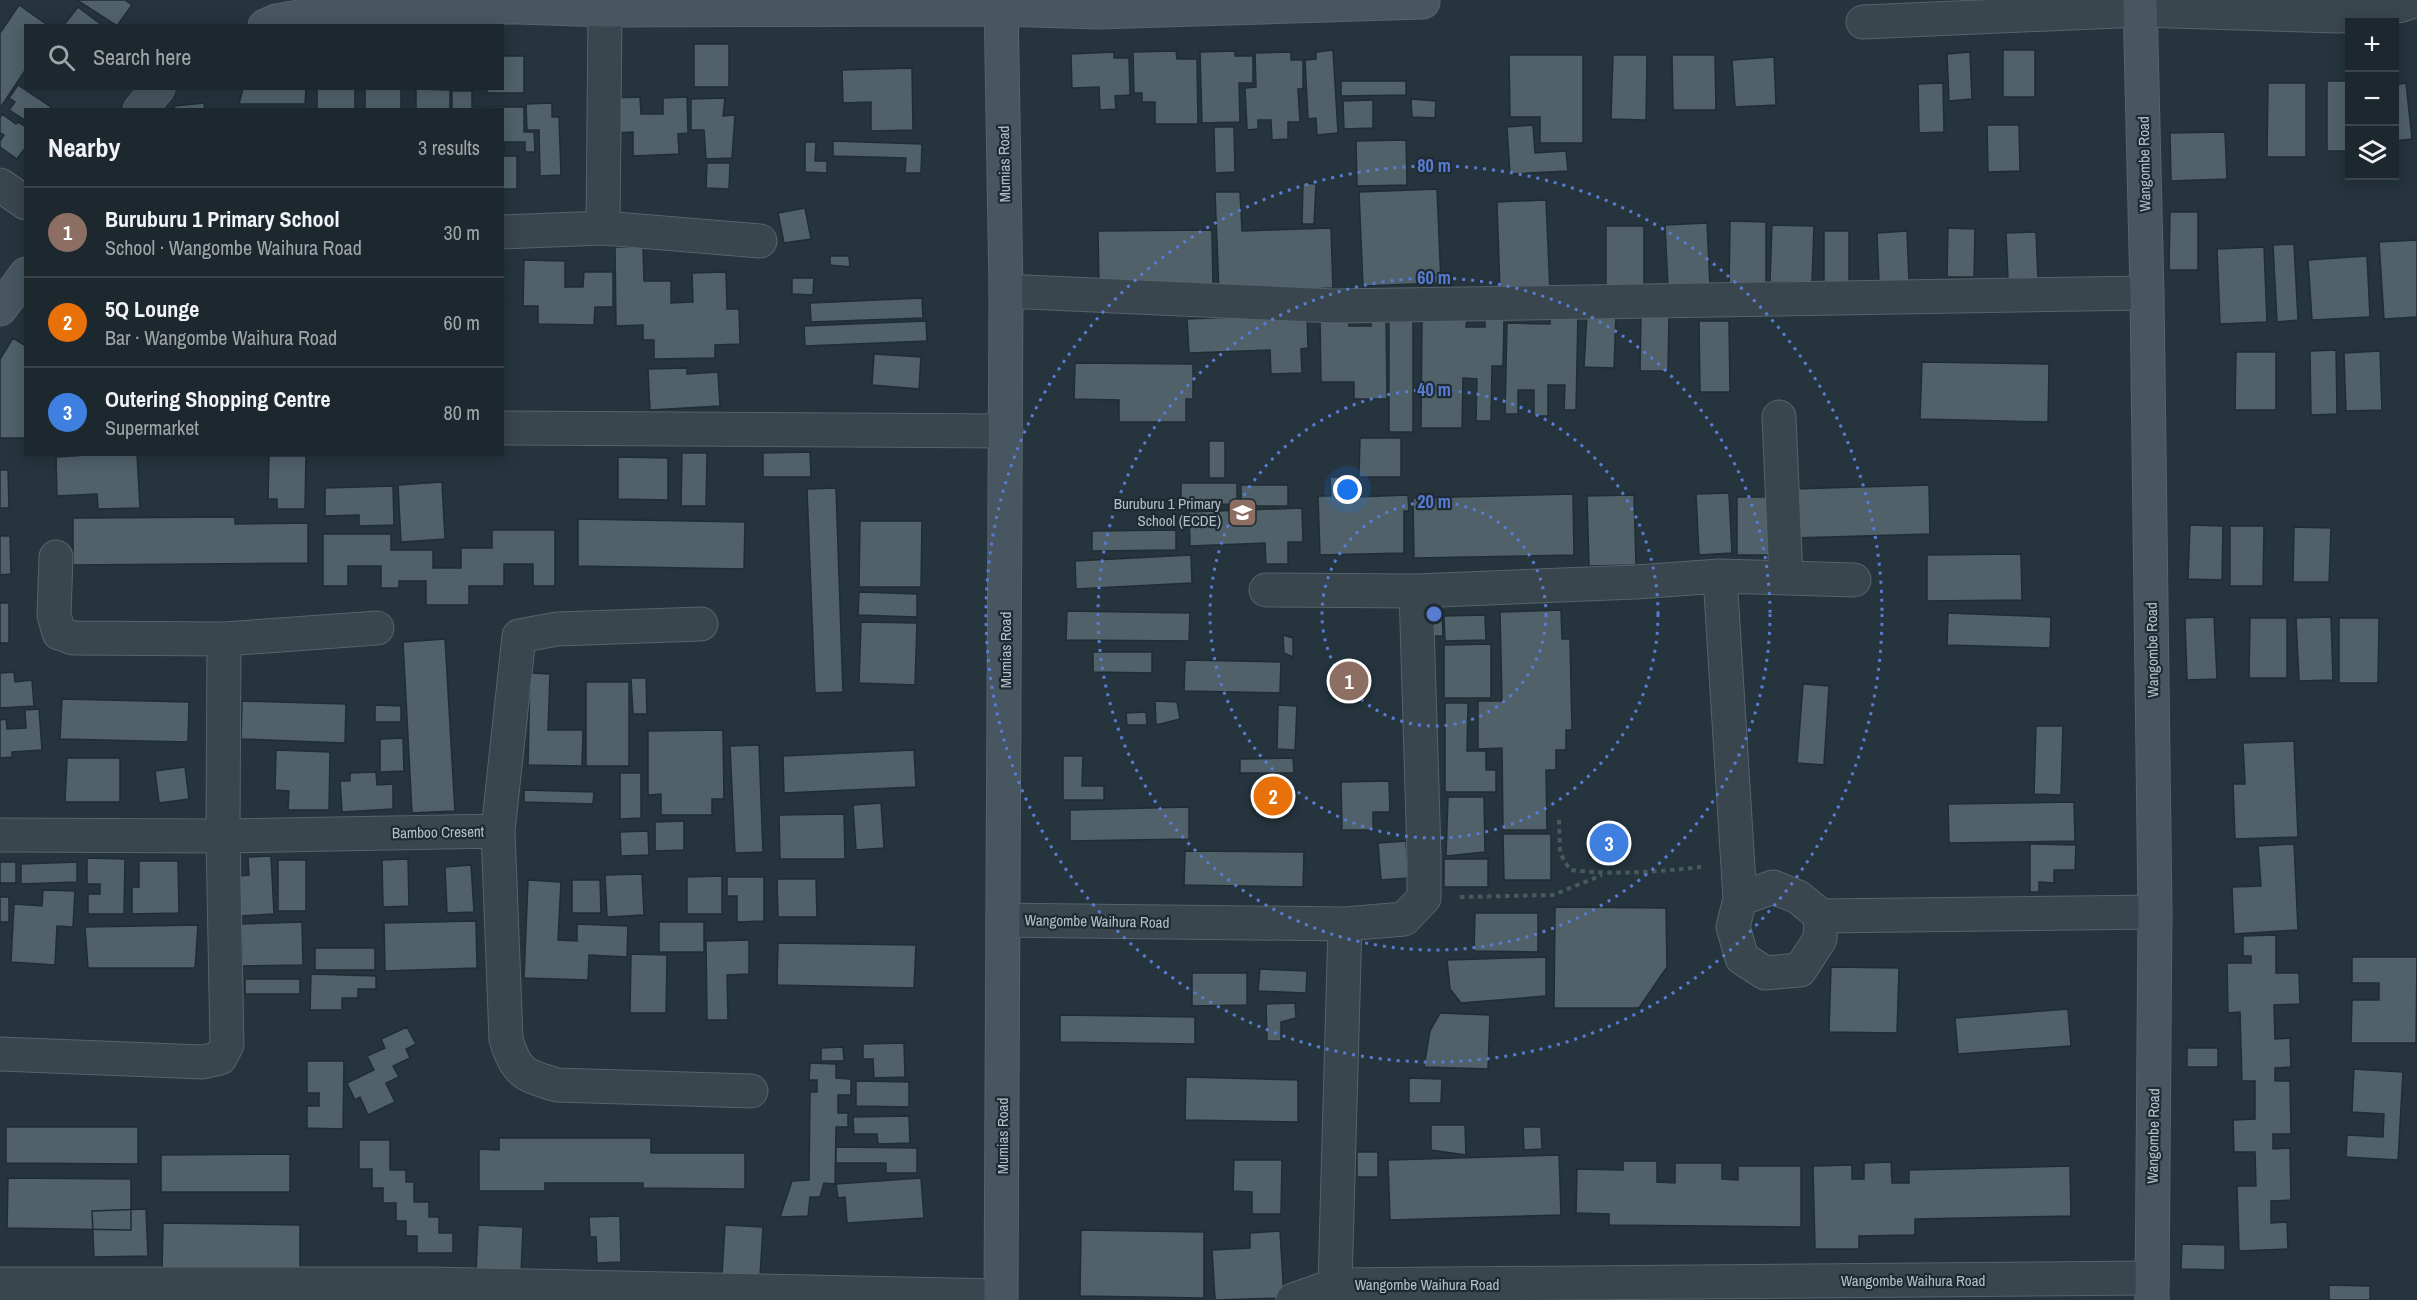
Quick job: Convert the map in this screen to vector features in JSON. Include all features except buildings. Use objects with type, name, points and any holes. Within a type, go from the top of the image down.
[{"type":"street","points":[[1863,22],[2140,5],[2339,16],[2402,5],[2416,0]]},
{"type":"street","points":[[270,24],[346,9],[517,4],[605,10],[1001,4],[1098,12],[1423,2]]},
{"type":"street","name":"Mumias Road","points":[[1001,4],[1006,291],[1001,1298]]},
{"type":"street","name":"Wangombe Road","points":[[2140,5],[2147,293],[2156,912],[2152,1289]]},
{"type":"street","points":[[603,228],[605,10]]},
{"type":"street","points":[[142,108],[156,90]]},
{"type":"street","points":[[0,185],[24,202]]},
{"type":"street","points":[[504,232],[603,228],[760,241]]},
{"type":"street","points":[[0,309],[24,277]]},
{"type":"street","points":[[1006,291],[1335,306],[2147,293]]},
{"type":"street","points":[[1779,417],[1786,578]]},
{"type":"street","points":[[504,428],[1006,431]]},
{"type":"street","points":[[56,557],[54,615],[58,633],[74,638],[224,639],[377,628]]},
{"type":"street","points":[[1720,576],[1740,862],[1740,899],[1733,927],[1742,958],[1765,973],[1800,969],[1820,939],[1821,916]]},
{"type":"street","points":[[1266,591],[1416,591],[1636,582],[1720,576],[1854,580]]},
{"type":"street","points":[[1345,924],[1404,919],[1424,898],[1416,591]]},
{"type":"street","name":"Bamboo Cresent","points":[[0,835],[223,836],[498,831],[519,636],[557,629],[700,624]]},
{"type":"street","points":[[0,1054],[202,1062],[220,1058],[227,1045],[223,836],[224,639]]},
{"type":"street","points":[[498,831],[506,1040],[512,1061],[529,1076],[557,1085],[751,1091]]},
{"type":"street","points":[[1740,899],[1773,886],[1798,897],[1821,916],[2156,912]]},
{"type":"street","name":"Wangombe Waihura Road","points":[[1003,920],[1345,924],[1335,1285],[2152,1289]]},
{"type":"street","points":[[0,1284],[431,1284],[1001,1298]]},
{"type":"street","points":[[1293,1300],[1335,1285]]},
{"type":"path","points":[[1559,820],[1560,853],[1570,870],[1604,874],[1659,872],[1740,862]]},
{"type":"path","points":[[1424,898],[1553,895],[1604,874]]},
{"type":"place","name":"Buruburu 1 Primary School (ECDE)","points":[[1242,512]]},
{"type":"place","name":"Buruburu 1 Primary School","points":[[1349,681]]},
{"type":"place","name":"5Q Lounge","points":[[1273,796]]},
{"type":"place","name":"Outering Shopping Centre","points":[[1609,843]]}]
